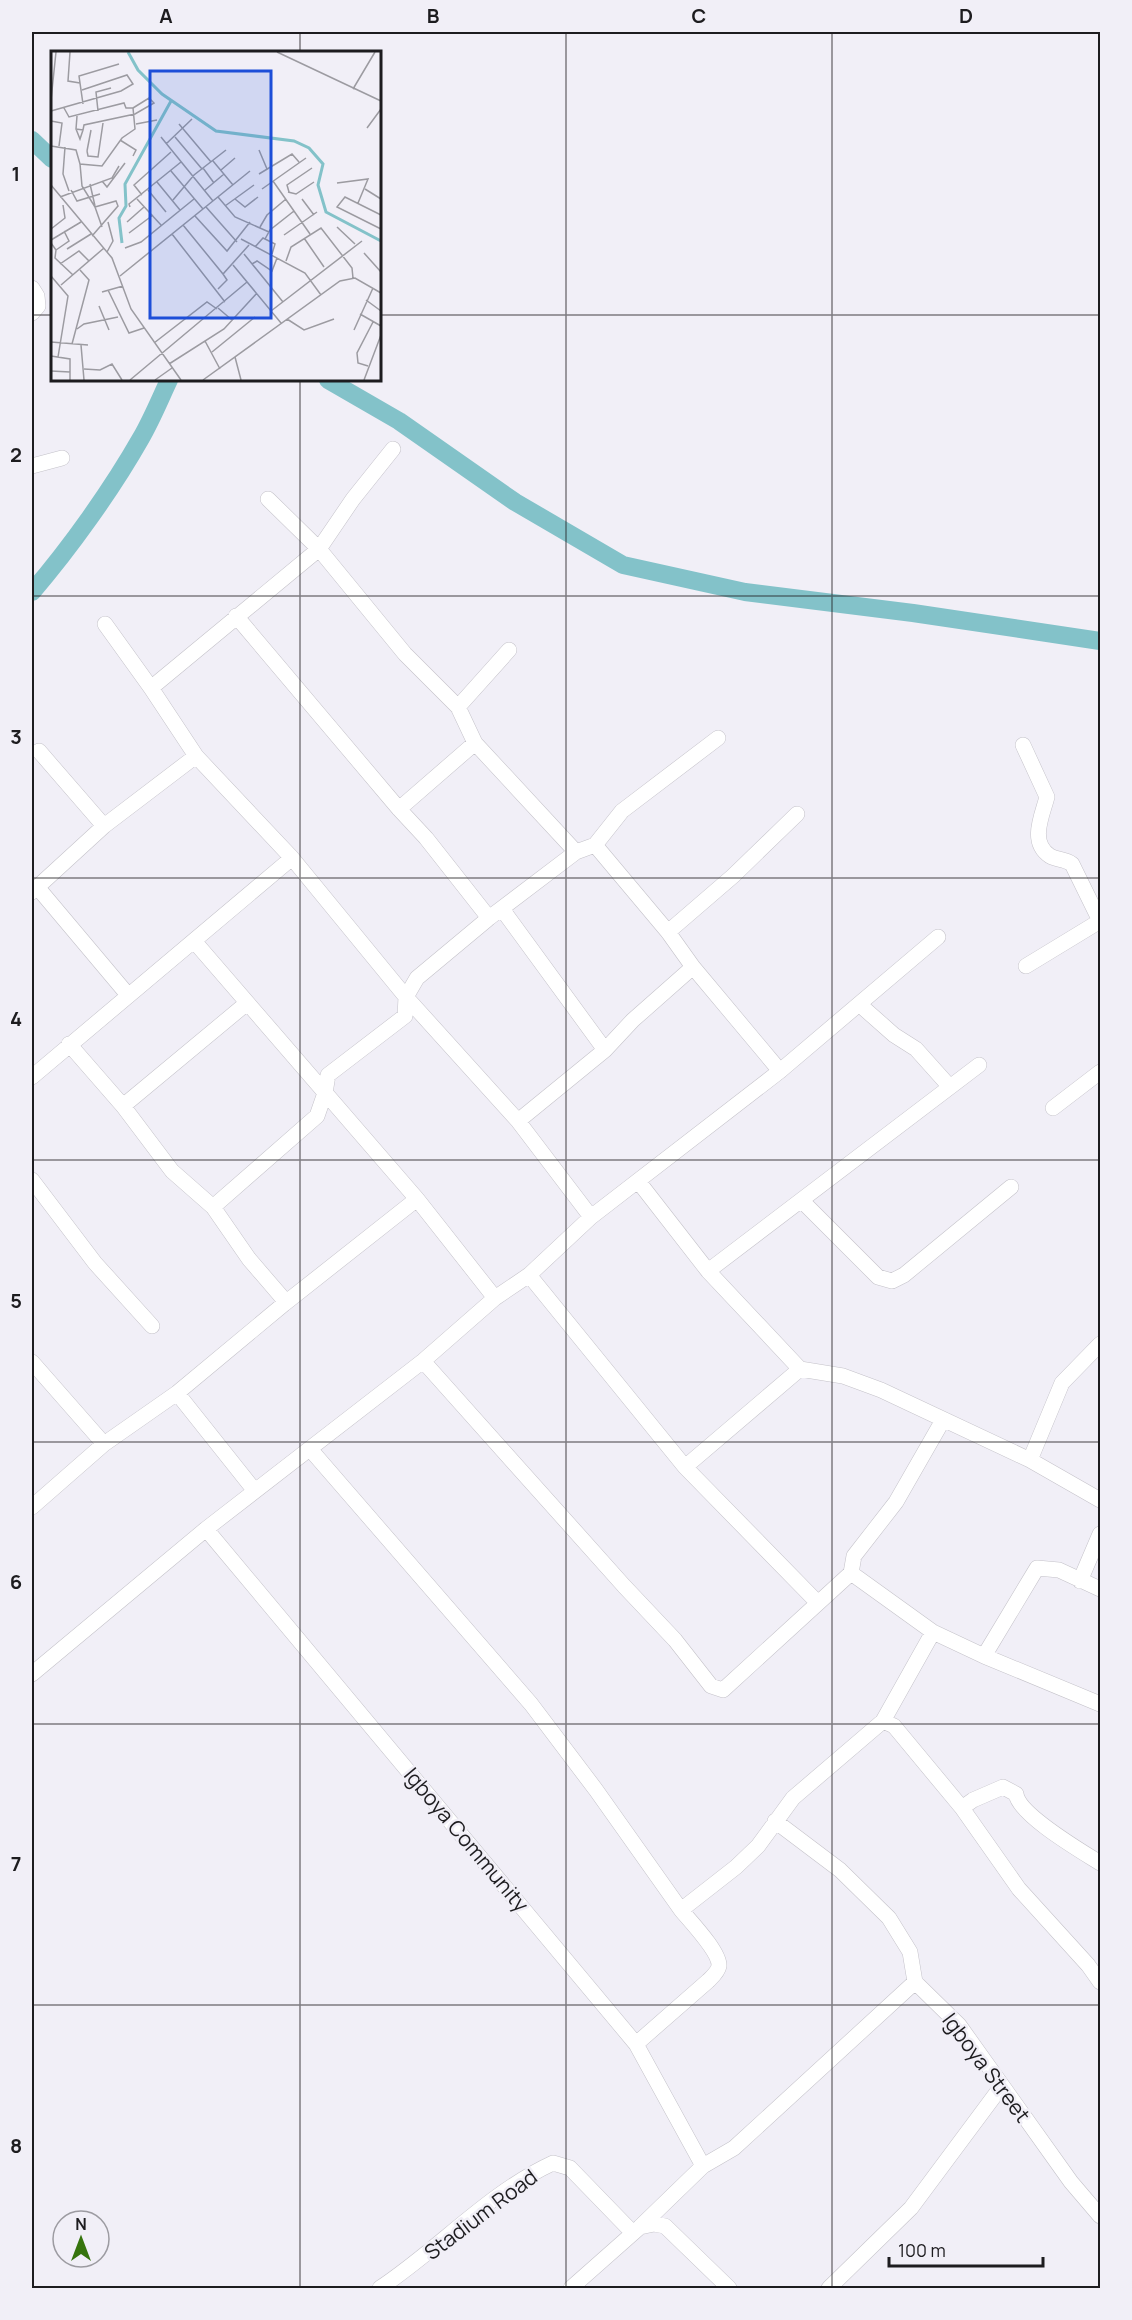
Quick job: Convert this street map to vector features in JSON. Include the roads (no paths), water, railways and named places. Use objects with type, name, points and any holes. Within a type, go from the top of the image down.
[{"type":"street","points":[[32,288],[37,296],[38,306],[32,313]]},
{"type":"street","points":[[152,688],[319,549],[393,449]]},
{"type":"street","points":[[32,466],[62,458]]},
{"type":"street","points":[[268,499],[319,549],[405,654],[458,707],[475,743],[576,852]]},
{"type":"street","points":[[236,616],[399,809],[495,913],[605,1050]]},
{"type":"street","points":[[105,624],[152,688],[196,756],[292,858],[406,997],[518,1121],[591,1217]]},
{"type":"street","points":[[458,707],[509,650]]},
{"type":"street","points":[[213,1207],[317,1116],[325,1094],[328,1075],[405,1016],[406,997],[417,978],[495,913],[576,852],[595,845],[622,811],[718,738]]},
{"type":"street","points":[[399,809],[475,743]]},
{"type":"street","points":[[1023,745],[1047,798],[1036,832],[1043,850],[1052,857],[1067,860],[1072,864],[1101,921],[1026,966]]},
{"type":"street","points":[[39,751],[104,826]]},
{"type":"street","points":[[128,996],[35,890],[104,826],[196,756]]},
{"type":"street","points":[[668,932],[733,876],[796,814]]},
{"type":"street","points":[[595,845],[780,1071]]},
{"type":"street","points":[[32,1077],[292,858]]},
{"type":"street","points":[[32,1674],[206,1529],[423,1361],[495,1298],[529,1275],[591,1217],[780,1071],[938,937]]},
{"type":"street","points":[[194,941],[417,1199],[495,1298]]},
{"type":"street","points":[[518,1121],[605,1050],[633,1020],[693,967]]},
{"type":"street","points":[[123,1107],[247,1003]]},
{"type":"street","points":[[859,1004],[894,1035],[916,1049],[950,1088]]},
{"type":"street","points":[[69,1044],[123,1107],[172,1171],[213,1207],[249,1259],[286,1302]]},
{"type":"street","points":[[708,1271],[980,1065]]},
{"type":"street","points":[[1053,1108],[1101,1072]]},
{"type":"street","points":[[32,1180],[95,1263],[152,1326]]},
{"type":"street","points":[[638,1181],[708,1271],[800,1369],[843,1376],[881,1390],[1030,1460],[1101,1500]]},
{"type":"street","points":[[801,1201],[878,1276],[892,1281],[904,1275],[1011,1187]]},
{"type":"street","points":[[32,1507],[104,1444],[177,1393],[286,1302],[417,1199]]},
{"type":"street","points":[[529,1275],[685,1467],[818,1603]]},
{"type":"street","points":[[1030,1460],[1062,1383],[1101,1344]]},
{"type":"street","points":[[423,1361],[675,1640],[711,1686],[723,1690],[851,1573],[854,1556],[896,1502],[943,1420]]},
{"type":"street","points":[[32,1362],[104,1444]]},
{"type":"street","points":[[685,1467],[800,1369]]},
{"type":"street","points":[[177,1393],[255,1491]]},
{"type":"street","points":[[310,1449],[531,1704],[596,1790],[681,1910],[709,1944],[718,1960],[719,1966],[708,1981],[636,2044]]},
{"type":"street","name":"Igboya Community","points":[[206,1529],[636,2044],[703,2166]]},
{"type":"street","points":[[1080,1581],[1101,1534]]},
{"type":"street","points":[[984,1656],[1037,1568],[1059,1570],[1101,1590]]},
{"type":"street","points":[[851,1573],[933,1632],[984,1656],[1101,1704]]},
{"type":"street","points":[[681,1910],[736,1867],[758,1846],[793,1798],[883,1721],[933,1632]]},
{"type":"street","points":[[883,1721],[894,1726],[962,1808],[1019,1889],[1101,1982]]},
{"type":"street","points":[[962,1808],[1003,1787],[1016,1794],[1016,1798],[1033,1818],[1101,1863]]},
{"type":"street","points":[[571,2289],[703,2166],[734,2148],[915,1982],[910,1952],[889,1918],[840,1870],[775,1821]]},
{"type":"street","name":"Igboya Street","points":[[915,1982],[959,2025],[1001,2087],[1071,2182],[1101,2216]]},
{"type":"street","points":[[829,2289],[911,2208],[1001,2087]]},
{"type":"street","name":"Stadium Road","points":[[380,2289],[406,2272],[447,2236],[508,2190],[553,2163],[570,2168],[636,2230]]},
{"type":"street","points":[[636,2230],[654,2224],[665,2226],[729,2289]]},
{"type":"waterway","points":[[32,140],[51,158]]},
{"type":"waterway","points":[[32,592],[104,498],[145,431],[169,381]]},
{"type":"waterway","points":[[330,381],[399,421],[515,502],[623,565],[745,592],[913,613],[1100,641]]}]
